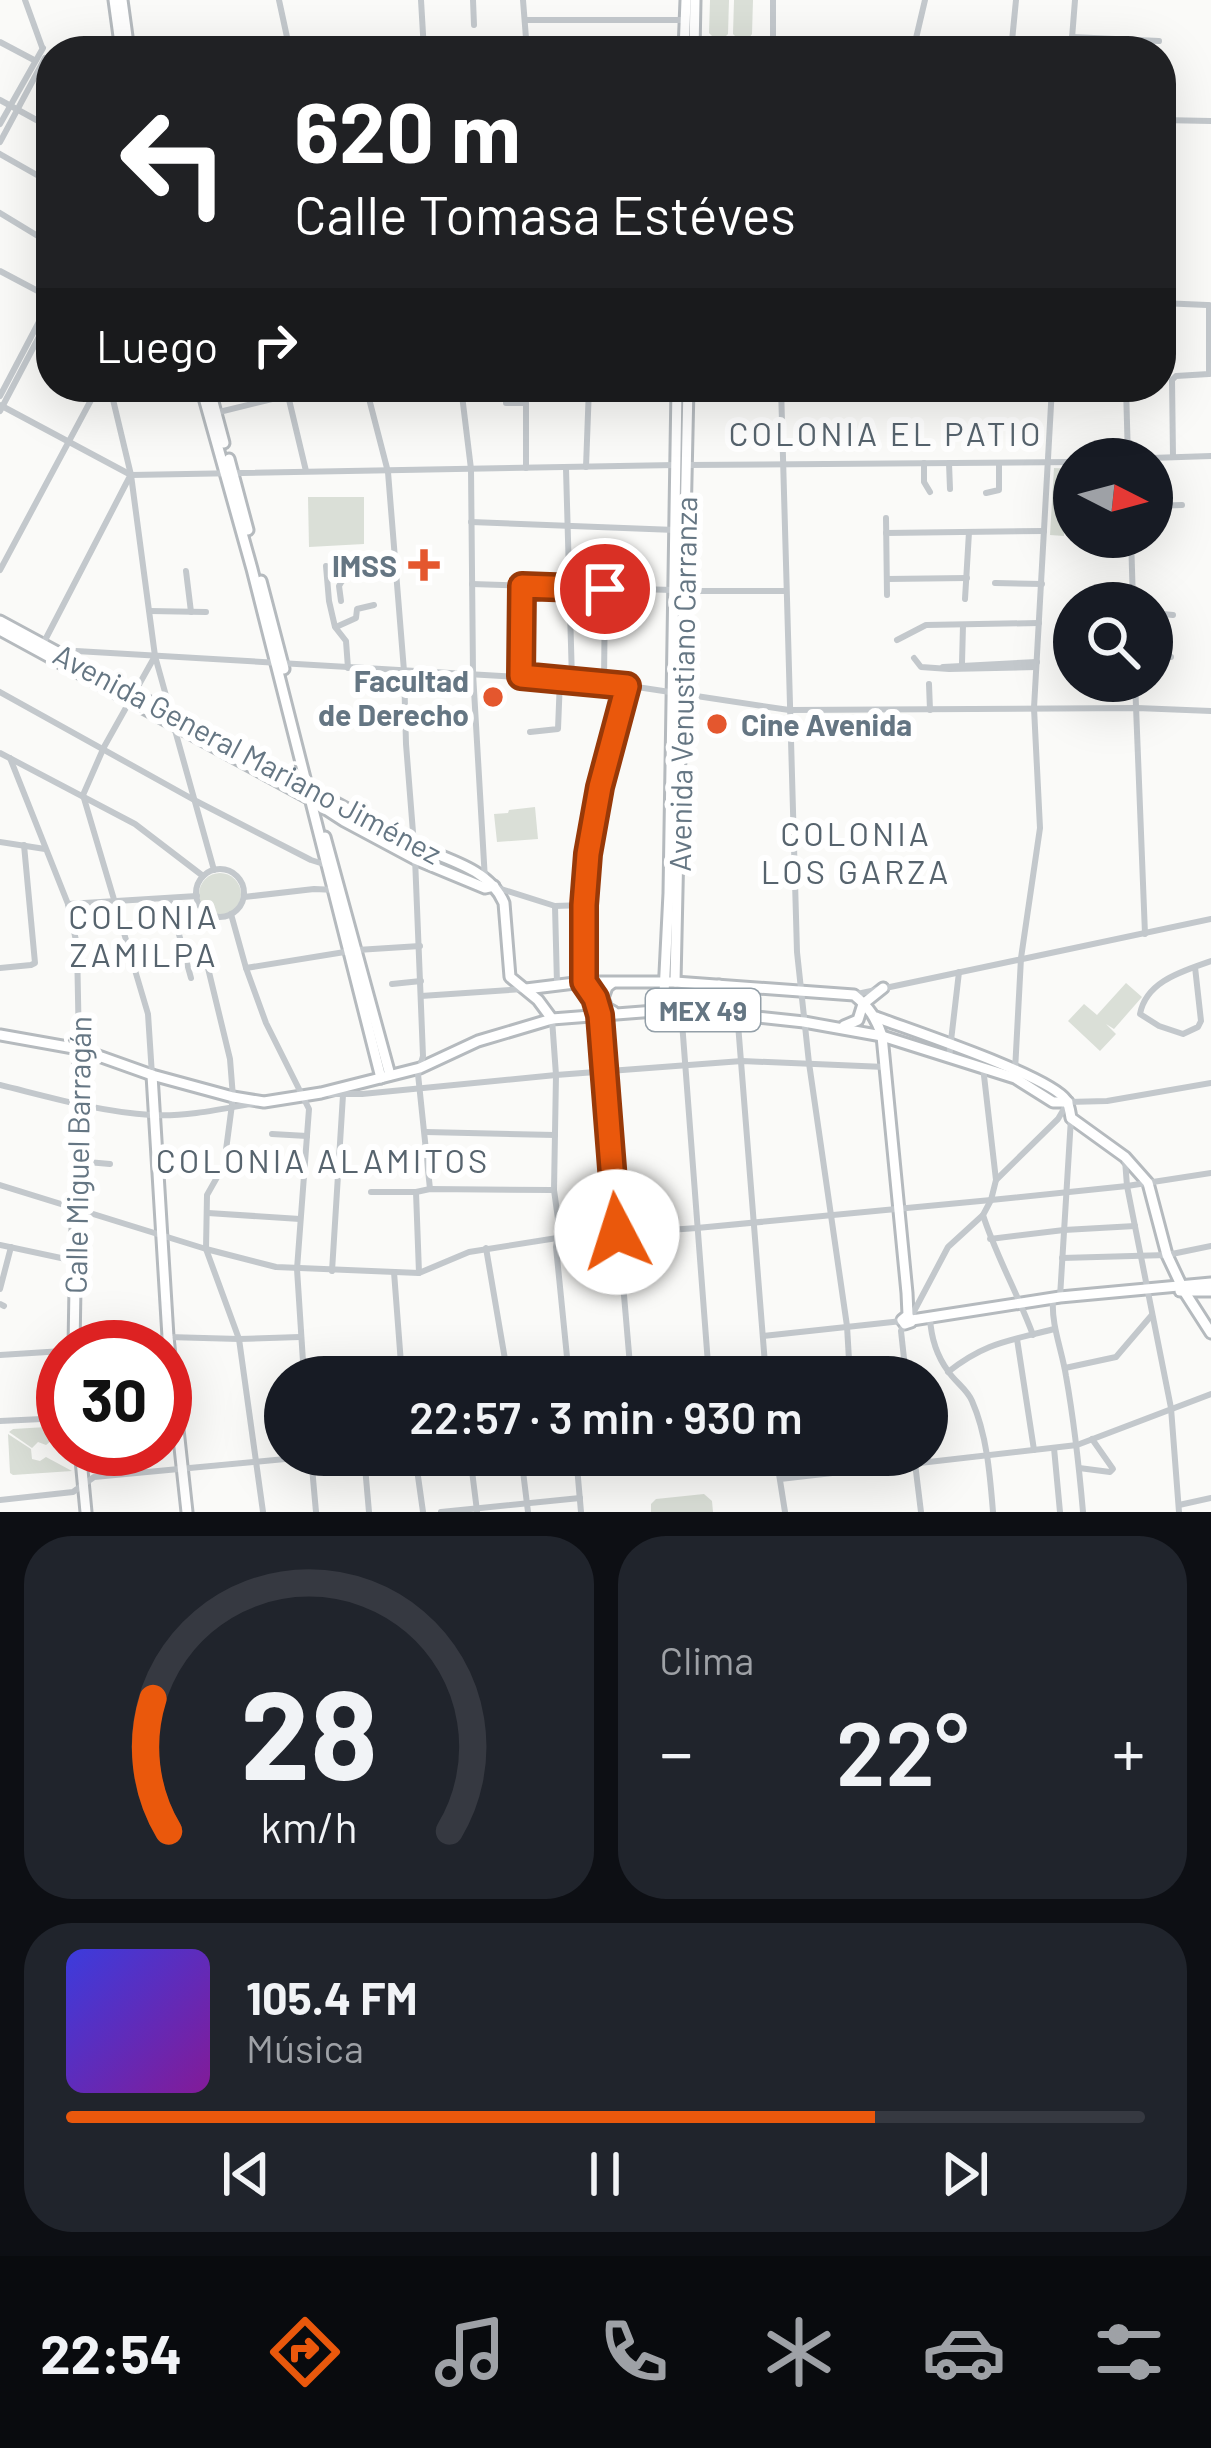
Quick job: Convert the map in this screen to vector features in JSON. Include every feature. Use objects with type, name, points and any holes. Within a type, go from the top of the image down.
[{"type":"main road","points":[[118,0],[123,36]]},
{"type":"main road","points":[[685,36],[690,0]]},
{"type":"main road","points":[[690,0],[693,36]]},
{"type":"main road","points":[[209,402],[385,1077]]},
{"type":"main road","name":"Avenida Venustiano Carranza","points":[[671,982],[681,465],[677,402]]},
{"type":"main road","name":"Avenida Venustiano Carranza","points":[[679,591],[675,530],[687,402]]},
{"type":"main road","name":"Avenida General Mariano Jiménez","points":[[0,621],[132,696]]},
{"type":"main road","name":"Avenida General Mariano Jiménez","points":[[0,630],[488,884]]},
{"type":"main road","name":"Avenida General Mariano Jiménez","points":[[312,795],[415,859],[444,865]]},
{"type":"main road","points":[[488,884],[504,903],[510,977],[554,1018]]},
{"type":"main road","points":[[524,989],[617,981],[854,995],[876,1016],[951,1052],[1056,1091],[1068,1102],[1071,1118],[1125,1157],[1148,1183],[1167,1255],[1211,1333]]},
{"type":"main road","points":[[617,981],[607,987],[603,998],[607,1008],[617,1013]]},
{"type":"main road","points":[[671,982],[664,992],[668,1002],[681,1009]]},
{"type":"main road","points":[[551,985],[545,1004],[554,1018]]},
{"type":"main road","points":[[715,1011],[728,1000],[718,985]]},
{"type":"main road","points":[[839,1027],[858,1020],[863,1004],[883,988]]},
{"type":"main road","name":"MEX 49","points":[[420,1068],[478,1040],[554,1018],[681,1009],[839,1027],[951,1052],[986,1068]]},
{"type":"main road","points":[[876,1016],[886,1067],[908,1320],[1056,1298],[1211,1287]]},
{"type":"main road","points":[[0,1035],[80,1048],[232,1102],[321,1093],[420,1068]]},
{"type":"main road","name":"Calle Miguel Barragán","points":[[74,1320],[80,1048]]},
{"type":"main road","points":[[986,1068],[1015,1074]]},
{"type":"main road","points":[[152,1076],[167,1320]]},
{"type":"main road","points":[[83,1476],[86,1512]]},
{"type":"main road","points":[[184,1476],[187,1512]]},
{"type":"street","points":[[25,0],[38,36]]},
{"type":"street","points":[[279,0],[287,36]]},
{"type":"street","points":[[421,0],[423,36]]},
{"type":"street","points":[[473,0],[474,25]]},
{"type":"street","points":[[524,0],[526,36]]},
{"type":"street","points":[[773,0],[773,36]]},
{"type":"street","points":[[917,36],[925,0]]},
{"type":"street","points":[[1012,36],[1016,0]]},
{"type":"street","points":[[1072,36],[1075,0]]},
{"type":"street","points":[[525,20],[686,20]]},
{"type":"street","points":[[0,42],[36,59]]},
{"type":"street","points":[[0,142],[36,70]]},
{"type":"street","points":[[0,100],[36,119]]},
{"type":"street","points":[[0,124],[14,107]]},
{"type":"street","points":[[1176,120],[1211,121]]},
{"type":"street","points":[[0,154],[36,174]]},
{"type":"street","points":[[0,213],[36,235]]},
{"type":"street","points":[[0,271],[36,290]]},
{"type":"street","points":[[1176,304],[1210,305],[1209,374],[1176,376]]},
{"type":"street","points":[[1,404],[36,330]]},
{"type":"street","points":[[1,404],[36,341]]},
{"type":"street","points":[[0,570],[90,402]]},
{"type":"street","points":[[114,402],[131,475],[155,656],[214,870]]},
{"type":"street","points":[[212,413],[250,402]]},
{"type":"street","points":[[290,402],[306,472]]},
{"type":"street","points":[[371,402],[388,472],[404,671],[421,982],[419,1088],[430,1189]]},
{"type":"street","points":[[463,402],[471,469],[473,673],[488,884]]},
{"type":"street","points":[[586,468],[588,402]]},
{"type":"street","points":[[781,402],[800,990],[849,1356]]},
{"type":"street","points":[[1015,1074],[1021,958],[1040,828],[1034,708],[1051,402]]},
{"type":"street","points":[[1126,402],[1126,438]]},
{"type":"street","points":[[1172,402],[1173,438]]},
{"type":"street","points":[[506,404],[526,403],[526,468]]},
{"type":"street","points":[[1,404],[131,475],[1053,463]]},
{"type":"street","points":[[1173,457],[1211,456]]},
{"type":"street","points":[[924,463],[924,482],[930,492]]},
{"type":"street","points":[[950,463],[950,489]]},
{"type":"street","points":[[986,494],[999,490],[999,463]]},
{"type":"street","points":[[566,469],[572,680]]},
{"type":"street","points":[[43,644],[131,475]]},
{"type":"street","points":[[1173,506],[1182,506]]},
{"type":"street","points":[[886,518],[887,595]]},
{"type":"street","points":[[471,522],[675,530]]},
{"type":"street","points":[[886,533],[1044,531]]},
{"type":"street","points":[[965,599],[969,532]]},
{"type":"street","points":[[341,601],[339,586],[355,575],[356,566],[394,562]]},
{"type":"street","points":[[326,566],[328,601],[335,628],[346,641],[348,668]]},
{"type":"street","points":[[186,572],[191,611]]},
{"type":"street","points":[[887,579],[967,578]]},
{"type":"street","points":[[995,583],[1042,584]]},
{"type":"street","points":[[472,584],[785,591]]},
{"type":"street","points":[[521,676],[522,586]]},
{"type":"street","points":[[604,682],[605,589]]},
{"type":"street","points":[[335,628],[356,618],[357,608],[374,605]]},
{"type":"street","points":[[149,611],[206,612]]},
{"type":"street","points":[[897,640],[926,625],[1040,622]]},
{"type":"street","points":[[961,667],[963,625]]},
{"type":"street","points":[[56,650],[604,682],[789,710],[1211,711]]},
{"type":"street","points":[[152,1076],[148,1014],[83,795],[155,656]]},
{"type":"street","points":[[914,658],[921,667],[1036,665]]},
{"type":"street","points":[[530,731],[558,730],[560,679]]},
{"type":"street","points":[[929,684],[930,711]]},
{"type":"street","points":[[627,686],[588,854],[584,982],[600,1015],[628,1356]]},
{"type":"street","points":[[0,692],[196,801],[330,866]]},
{"type":"street","points":[[1137,702],[1145,934]]},
{"type":"street","points":[[0,753],[135,824],[203,876]]},
{"type":"street","name":"Calle Miguel Barragán","points":[[10,758],[68,904],[77,945],[80,1048]]},
{"type":"street","points":[[2,839],[45,849]]},
{"type":"street","points":[[0,968],[35,963],[24,845]]},
{"type":"street","points":[[214,870],[235,874],[243,885],[242,903],[231,914],[210,915],[199,904],[196,896],[203,876],[214,870]]},
{"type":"street","name":"Avenida General Mariano Jiménez","points":[[488,884],[555,906],[584,905]]},
{"type":"street","points":[[244,897],[337,890]]},
{"type":"street","points":[[68,904],[196,896]]},
{"type":"street","points":[[169,898],[191,978]]},
{"type":"street","points":[[551,985],[555,906]]},
{"type":"street","points":[[231,914],[266,1022],[310,1109],[297,1269],[302,1356]]},
{"type":"street","points":[[854,995],[1211,919]]},
{"type":"street","points":[[246,968],[419,946]]},
{"type":"street","points":[[1195,967],[1201,1021],[1194,1031],[1183,1034],[1140,1014],[1141,1005],[1166,977],[1211,961]]},
{"type":"street","points":[[208,968],[230,1059],[232,1102],[224,1165],[207,1195],[206,1249],[239,1339],[263,1512]]},
{"type":"street","points":[[951,1052],[959,972]]},
{"type":"street","points":[[392,984],[421,982]]},
{"type":"street","points":[[734,986],[764,1356]]},
{"type":"street","points":[[421,996],[524,989]]},
{"type":"street","points":[[681,1009],[708,1356]]},
{"type":"street","points":[[554,1018],[554,1190],[567,1356]]},
{"type":"street","points":[[321,1093],[742,1061],[886,1067]]},
{"type":"street","points":[[904,1356],[901,1331],[948,1247],[991,1200],[996,1180],[986,1068]]},
{"type":"street","points":[[996,1180],[1058,1119],[1068,1102],[1107,1101],[1211,1083]]},
{"type":"street","points":[[0,1085],[77,1104],[152,1115],[194,1113],[232,1102]]},
{"type":"street","points":[[332,1271],[343,1094]]},
{"type":"street","points":[[1071,1118],[1055,1329],[1077,1445],[1083,1512]]},
{"type":"street","points":[[425,1132],[555,1135]]},
{"type":"street","points":[[272,1133],[307,1136]]},
{"type":"street","points":[[1125,1157],[1171,1408],[1179,1509],[1211,1498]]},
{"type":"street","points":[[76,1161],[110,1164]]},
{"type":"street","points":[[0,1185],[247,1261],[297,1269],[419,1273],[451,1257],[486,1248],[556,1238],[830,1216],[1211,1173]]},
{"type":"street","points":[[370,1192],[554,1190]]},
{"type":"street","points":[[416,1192],[419,1273]]},
{"type":"street","points":[[207,1213],[300,1219]]},
{"type":"street","points":[[982,1215],[1033,1335]]},
{"type":"street","points":[[990,1239],[1135,1226]]},
{"type":"street","points":[[0,1245],[75,1261]]},
{"type":"street","points":[[0,1289],[11,1246]]},
{"type":"street","points":[[1062,1258],[1167,1255],[1211,1246]]},
{"type":"street","points":[[486,1248],[504,1356]]},
{"type":"street","points":[[394,1272],[400,1356]]},
{"type":"street","points":[[1065,1368],[1116,1358],[1151,1316]]},
{"type":"street","points":[[930,1318],[940,1356]]},
{"type":"street","points":[[763,1336],[908,1320]]},
{"type":"street","points":[[993,1512],[988,1454],[969,1395],[948,1372],[987,1346],[1055,1329]]},
{"type":"street","points":[[192,1337],[300,1336]]},
{"type":"street","points":[[1017,1339],[1034,1450]]},
{"type":"street","points":[[0,1354],[36,1352]]},
{"type":"street","points":[[948,1457],[1077,1445],[1211,1394]]},
{"type":"street","points":[[0,1421],[36,1419]]},
{"type":"street","points":[[1079,1468],[1113,1469],[1092,1439]]},
{"type":"street","points":[[1054,1448],[1060,1512]]},
{"type":"street","points":[[192,1467],[264,1460]]},
{"type":"street","points":[[0,1500],[74,1492],[94,1477],[104,1476]]},
{"type":"street","points":[[312,1476],[316,1512]]},
{"type":"street","points":[[366,1476],[369,1512]]},
{"type":"street","points":[[418,1476],[423,1512]]},
{"type":"street","points":[[473,1476],[477,1510]]},
{"type":"street","points":[[524,1476],[528,1508]]},
{"type":"street","points":[[578,1476],[581,1512]]},
{"type":"street","points":[[780,1476],[784,1512]]},
{"type":"street","points":[[780,1479],[806,1476]]},
{"type":"street","points":[[917,1476],[921,1512]]},
{"type":"street","points":[[441,1512],[528,1508],[580,1498]]},
{"type":"street","points":[[0,1500],[6,1512]]},
{"type":"shaded area","points":[[710,0],[729,0],[728,34],[709,33]]},
{"type":"shaded area","points":[[734,0],[753,0],[752,34],[733,34]]},
{"type":"shaded area","points":[[308,497],[364,497],[364,544],[309,547]]},
{"type":"shaded area","points":[[535,807],[538,839],[497,842],[494,814]]},
{"type":"shaded area","points":[[220,873],[235,879],[241,894],[235,909],[220,915],[205,909],[199,894],[205,879]]},
{"type":"shaded area","points":[[1126,983],[1142,997],[1114,1029],[1106,1024],[1116,1034],[1100,1051],[1068,1021],[1084,1004],[1097,1015]]},
{"type":"shaded area","points":[[36,1428],[36,1444],[32,1448],[9,1432]]},
{"type":"shaded area","points":[[8,1434],[31,1449],[36,1460],[36,1473],[10,1473]]},
{"type":"shaded area","points":[[704,1494],[712,1501],[713,1512],[651,1512],[656,1499]]},
{"type":"place","name":"IMSS","points":[[424,565]]},
{"type":"place","name":"Facultad de Derecho","points":[[493,697]]},
{"type":"place","name":"Cine Avenida","points":[[717,724]]},
{"type":"district","name":"COLONIA EL PATIO","points":[[886,433]]},
{"type":"district","name":"COLONIA LOS GARZA","points":[[856,852]]},
{"type":"district","name":"COLONIA ZAMILPA","points":[[144,935]]},
{"type":"district","name":"COLONIA ALAMITOS","points":[[323,1160]]},
{"type":"route","points":[[605,589],[522,586],[521,676],[627,686],[600,787],[584,905],[584,982],[600,1015],[617,1232]]}]
